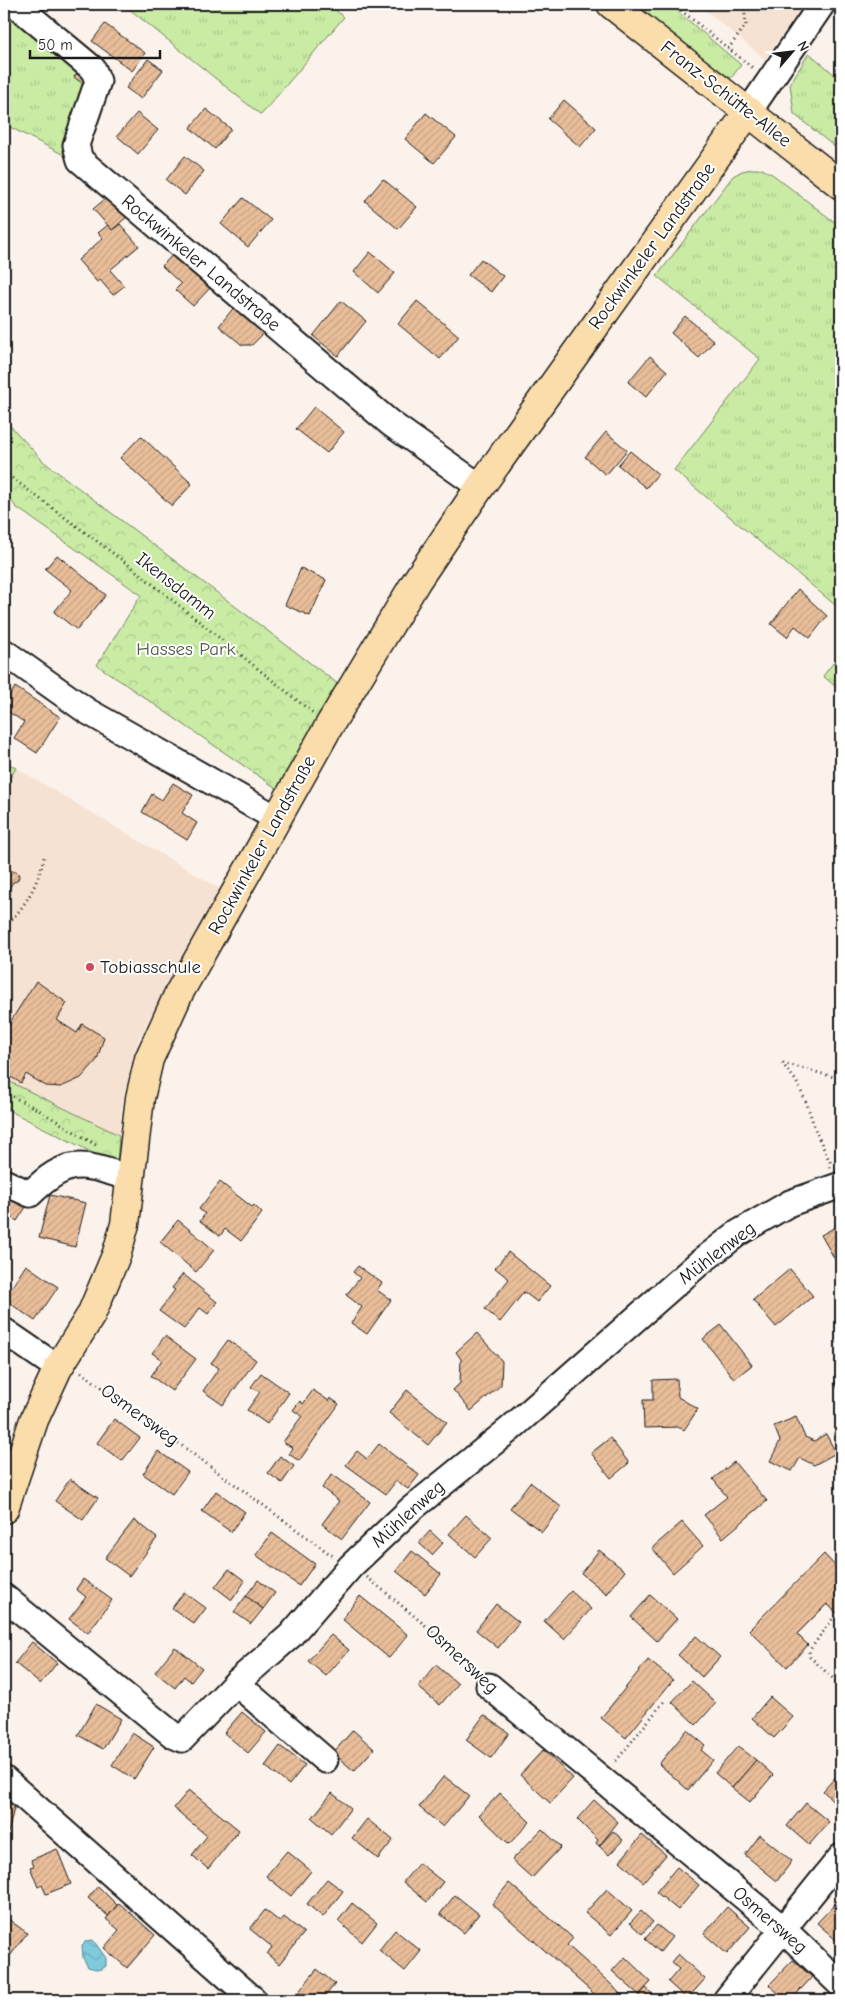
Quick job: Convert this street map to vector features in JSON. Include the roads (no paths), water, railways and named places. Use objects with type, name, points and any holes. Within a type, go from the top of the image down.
[{"type":"main road","name":"Franz-Schütte-Allee","points":[[611,4],[841,185]]},
{"type":"main road","name":"Rockwinkeler Landstraße","points":[[4,1509],[34,1420],[58,1368],[91,1315],[108,1277],[125,1224],[140,1098],[149,1059],[180,993],[276,818],[417,580],[480,487],[748,112]]},
{"type":"street","name":"Rockwinkeler Landstraße","points":[[15,4],[93,69],[98,80],[76,145],[80,160],[390,423],[480,487]]},
{"type":"street","name":"Rockwinkeler Landstraße","points":[[748,112],[822,4]]},
{"type":"street","points":[[4,652],[87,711],[276,818]]},
{"type":"street","points":[[4,1182],[30,1194],[49,1175],[68,1166],[89,1166],[130,1178]]},
{"type":"street","name":"Mühlenweg","points":[[4,1597],[173,1735],[182,1739],[236,1683],[290,1636],[351,1566],[410,1510],[517,1423],[698,1264],[738,1233],[790,1203],[836,1186]]},
{"type":"street","points":[[4,1330],[58,1368]]},
{"type":"street","points":[[236,1683],[325,1760]]},
{"type":"street","name":"Osmersweg","points":[[489,1686],[784,1930],[841,1985]]},
{"type":"street","points":[[4,1778],[254,2000]]},
{"type":"street","points":[[726,2000],[841,1857]]},
{"type":"water","points":[[93,1940],[106,1958],[106,1966],[100,1970],[88,1967],[83,1958],[82,1945],[86,1941]]},
{"type":"place","name":"Tobiasschule","points":[[90,967]]},
{"type":"park label","name":"Hasses Park","points":[[186,649]]}]
